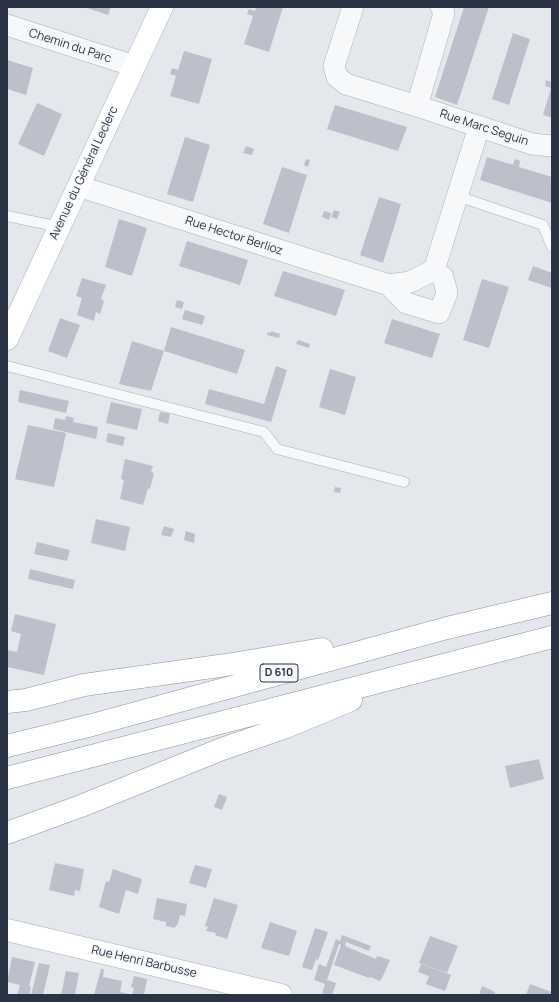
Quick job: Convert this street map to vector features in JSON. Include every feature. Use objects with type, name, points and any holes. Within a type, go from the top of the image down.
[{"type":"main road","name":"Avenue du Général Leclerc","points":[[7,339],[12,313],[60,226],[162,7]]},
{"type":"main road","name":"D 610","points":[[7,746],[447,628],[552,603]]},
{"type":"main road","points":[[7,702],[26,700],[84,685],[226,665],[447,628]]},
{"type":"main road","points":[[7,778],[552,637]]},
{"type":"main road","points":[[7,833],[81,806],[222,749],[286,727],[424,670]]},
{"type":"main road","name":"Rue Henri Barbusse","points":[[7,930],[272,994]]},
{"type":"street","name":"Rue Marc Seguin","points":[[353,7],[334,66],[337,76],[346,84],[532,144],[552,146]]},
{"type":"street","points":[[417,106],[444,13],[441,7]]},
{"type":"street","name":"Chemin du Parc","points":[[7,25],[134,66]]},
{"type":"street","points":[[434,270],[479,127]]},
{"type":"street","name":"Rue Hector Berlioz","points":[[78,186],[389,285],[410,282],[434,270],[443,277],[447,293],[439,313],[406,303],[389,285]]},
{"type":"lane","points":[[457,196],[543,225],[552,247]]},
{"type":"lane","points":[[7,216],[60,226]]},
{"type":"lane","points":[[7,366],[264,432],[277,449],[404,482]]},
{"type":"building","points":[[84,7],[111,7],[108,15]]},
{"type":"building","points":[[256,7],[283,7],[269,52],[244,44],[253,16],[247,14],[249,9],[255,11]]},
{"type":"building","points":[[464,7],[489,7],[457,105],[435,97]]},
{"type":"building","points":[[513,33],[530,39],[509,105],[492,99]]},
{"type":"building","points":[[184,51],[212,59],[199,104],[170,96],[176,76],[170,74],[172,68],[178,70]]},
{"type":"building","points":[[7,60],[33,68],[26,95],[7,89]]},
{"type":"building","points":[[546,80],[552,82],[552,118],[543,115],[551,88],[545,86]]},
{"type":"building","points":[[37,103],[62,114],[44,156],[18,144]]},
{"type":"building","points":[[335,105],[407,127],[398,151],[327,129]]},
{"type":"building","points":[[185,137],[210,145],[193,202],[167,194]]},
{"type":"building","points":[[246,146],[254,149],[252,155],[243,153]]},
{"type":"building","points":[[487,157],[513,165],[515,159],[520,161],[519,167],[552,177],[552,203],[480,180]]},
{"type":"building","points":[[306,159],[310,160],[308,167],[304,165]]},
{"type":"building","points":[[282,167],[307,175],[289,233],[263,224]]},
{"type":"building","points":[[379,197],[401,204],[383,263],[360,255]]},
{"type":"building","points":[[334,210],[340,212],[337,219],[331,217]]},
{"type":"building","points":[[324,211],[331,213],[329,220],[322,217]]},
{"type":"building","points":[[119,219],[147,228],[132,276],[105,267]]},
{"type":"building","points":[[187,241],[248,260],[240,285],[179,266]]},
{"type":"building","points":[[533,266],[552,273],[552,288],[528,280]]},
{"type":"building","points":[[283,271],[345,290],[336,316],[274,296]]},
{"type":"building","points":[[82,278],[106,285],[101,299],[104,301],[100,314],[96,312],[94,321],[77,315],[82,298],[76,296]]},
{"type":"building","points":[[482,279],[509,287],[489,348],[463,340]]},
{"type":"building","points":[[177,300],[184,302],[182,309],[175,307]]},
{"type":"building","points":[[185,310],[205,316],[202,325],[182,319]]},
{"type":"building","points":[[60,318],[80,325],[67,358],[48,351]]},
{"type":"building","points":[[392,319],[440,334],[432,358],[384,343]]},
{"type":"building","points":[[171,327],[245,350],[237,374],[164,351]]},
{"type":"building","points":[[271,331],[280,334],[279,338],[267,335],[268,332],[271,333]]},
{"type":"building","points":[[298,340],[310,344],[309,348],[296,344]]},
{"type":"building","points":[[132,341],[164,351],[151,391],[119,384]]},
{"type":"building","points":[[276,366],[287,370],[271,422],[205,404],[209,389],[264,404]]},
{"type":"building","points":[[330,369],[356,377],[345,415],[319,407]]},
{"type":"building","points":[[20,390],[69,401],[66,413],[18,402]]},
{"type":"building","points":[[111,402],[142,409],[137,430],[106,423]]},
{"type":"building","points":[[160,412],[170,414],[168,424],[158,421]]},
{"type":"building","points":[[66,416],[74,418],[73,422],[98,427],[96,439],[53,429],[55,418],[65,420]]},
{"type":"building","points":[[28,425],[66,433],[54,487],[15,479]]},
{"type":"building","points":[[108,433],[125,437],[123,446],[106,442]]},
{"type":"building","points":[[125,459],[153,466],[151,472],[154,473],[150,489],[148,488],[143,505],[120,499],[124,480],[121,479]]},
{"type":"building","points":[[335,487],[341,488],[340,493],[334,492]]},
{"type":"building","points":[[96,519],[130,527],[125,551],[91,543]]},
{"type":"building","points":[[164,526],[174,529],[171,537],[161,535]]},
{"type":"building","points":[[186,531],[195,534],[194,543],[184,540]]},
{"type":"building","points":[[37,542],[70,550],[67,561],[34,554]]},
{"type":"building","points":[[30,569],[75,580],[73,589],[28,579]]},
{"type":"building","points":[[15,614],[56,624],[44,675],[7,667],[7,650],[17,652],[21,634],[11,631]]},
{"type":"building","points":[[539,759],[544,779],[510,788],[505,766]]},
{"type":"building","points":[[219,794],[227,797],[222,810],[214,807]]},
{"type":"building","points":[[55,863],[84,869],[80,891],[75,890],[74,896],[49,890]]},
{"type":"building","points":[[195,865],[212,869],[206,888],[189,883]]},
{"type":"building","points":[[113,869],[142,879],[138,894],[126,890],[119,914],[99,907],[106,881],[109,882]]},
{"type":"building","points":[[157,898],[187,904],[185,916],[180,915],[178,924],[174,928],[166,926],[166,922],[153,919]]},
{"type":"building","points":[[214,898],[238,905],[227,939],[215,935],[216,933],[206,931],[208,927],[205,926]]},
{"type":"building","points":[[270,922],[297,931],[289,956],[261,948]]},
{"type":"building","points":[[315,928],[328,932],[318,960],[316,959],[312,970],[302,967]]},
{"type":"building","points":[[342,935],[371,946],[369,951],[346,942],[345,946],[376,959],[377,956],[390,960],[380,981],[370,977],[369,978],[334,965],[341,945],[339,944],[327,980],[336,983],[332,995],[329,995],[322,993],[325,984],[314,980],[319,964],[326,967],[336,939],[340,941]]},
{"type":"building","points":[[430,936],[458,946],[447,973],[419,963]]},
{"type":"building","points":[[12,957],[35,962],[29,986],[31,987],[29,995],[17,995],[20,985],[7,982]]},
{"type":"building","points":[[39,963],[50,965],[43,995],[31,995]]},
{"type":"building","points":[[421,964],[451,975],[445,991],[426,984],[429,976],[418,972]]},
{"type":"building","points":[[101,969],[104,969],[103,977],[122,981],[120,992],[129,994],[94,995]]},
{"type":"building","points":[[66,971],[79,973],[75,995],[61,995]]},
{"type":"building","points":[[134,976],[147,979],[144,995],[132,995],[134,988],[131,987]]},
{"type":"building","points":[[530,984],[552,992],[552,995],[526,995]]},
{"type":"building","points":[[482,986],[495,992],[494,995],[479,995]]}]
